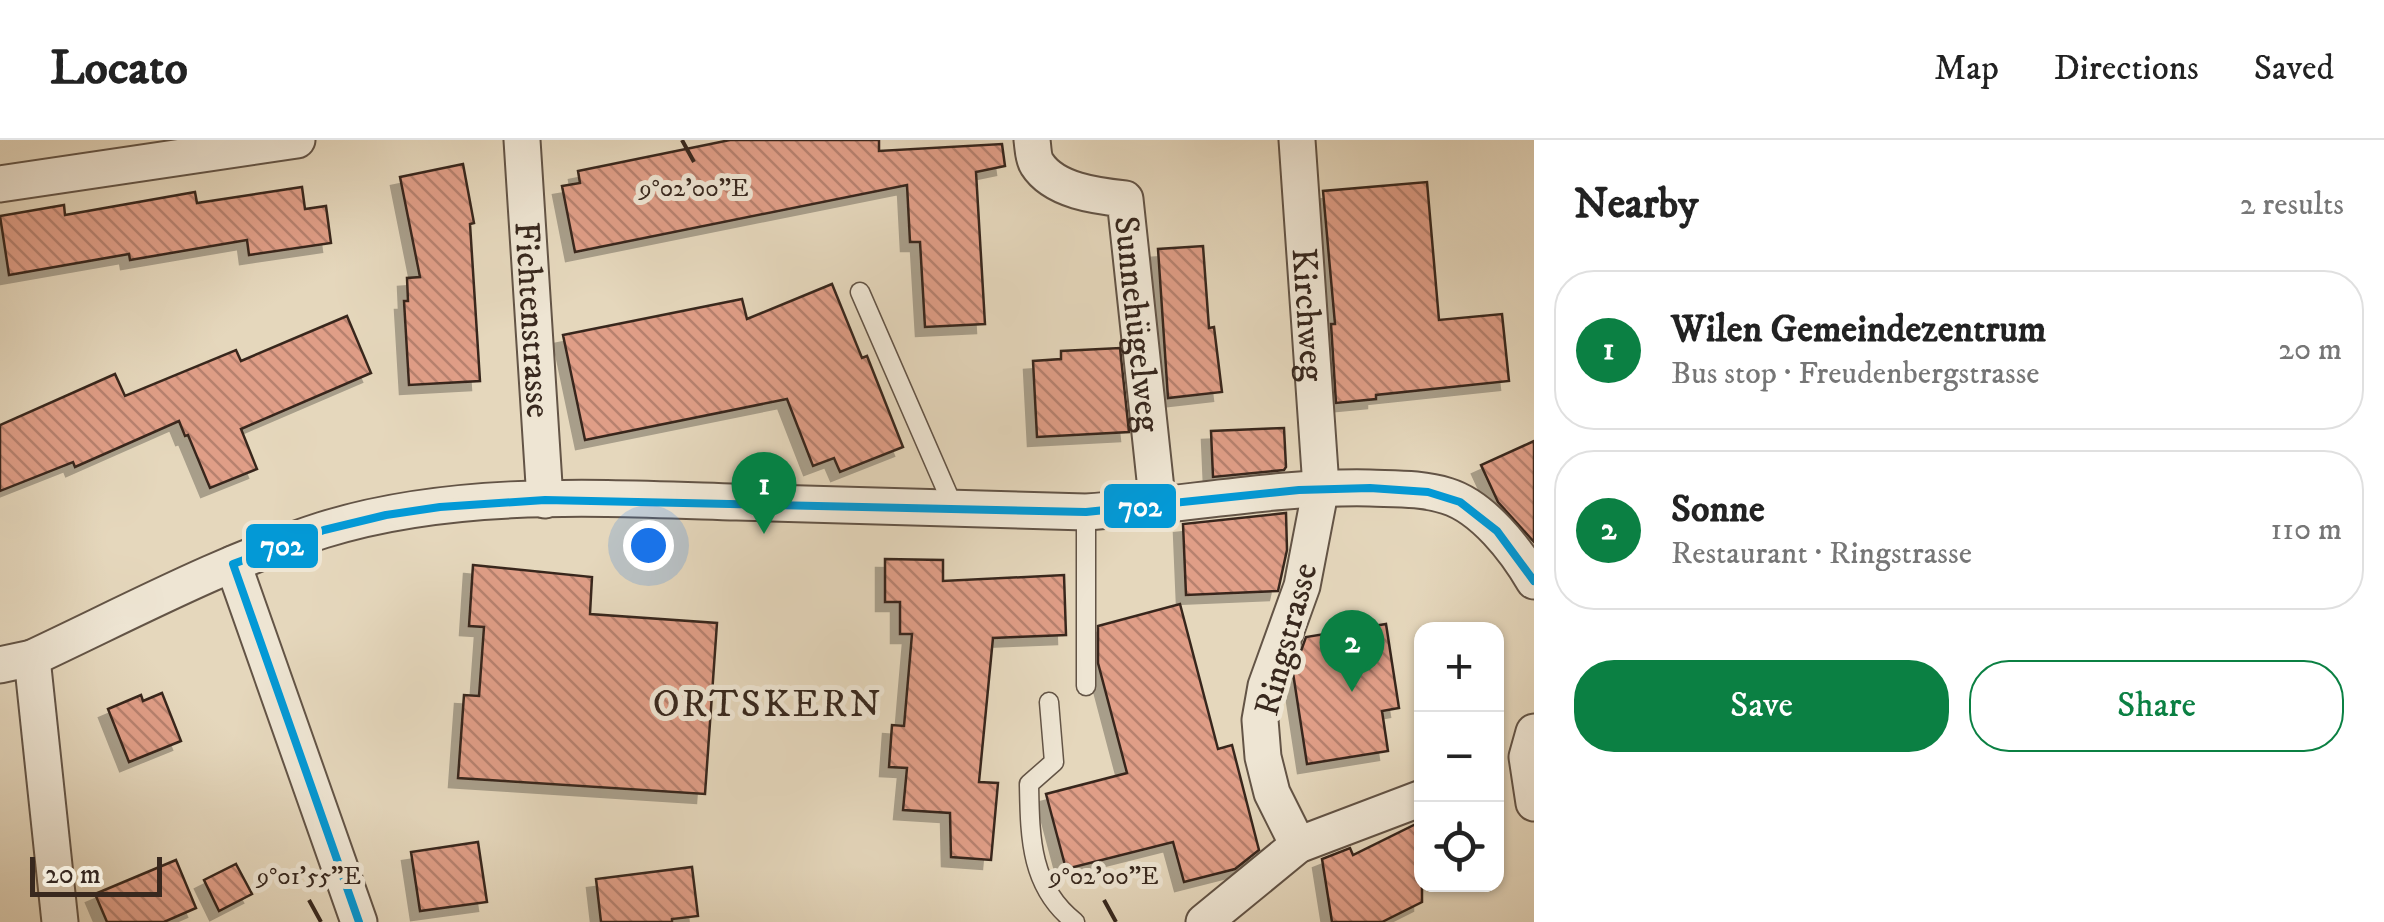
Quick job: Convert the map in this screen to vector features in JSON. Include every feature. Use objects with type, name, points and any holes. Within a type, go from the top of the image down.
[{"type":"street","points":[[0,184],[297,140]]},
{"type":"street","name":"Fichtenstrasse","points":[[522,140],[546,500]]},
{"type":"street","name":"Sunnehügelweg","points":[[1032,140],[1036,164],[1054,178],[1084,194],[1126,199],[1158,508]]},
{"type":"street","name":"Kirchweg","points":[[1297,140],[1321,487]]},
{"type":"street","points":[[60,922],[16,661],[233,564],[324,530],[386,515],[546,500],[1086,512],[1158,508],[1321,487],[1417,489],[1451,496],[1484,519],[1534,581]]},
{"type":"street","name":"Ringstrasse","points":[[1298,846],[1272,793],[1263,757],[1260,720],[1266,686],[1302,586],[1321,487]]},
{"type":"street","points":[[233,564],[358,922]]},
{"type":"street","points":[[1519,753],[1534,803]]},
{"type":"street","points":[[1204,922],[1298,846],[1414,801]]},
{"type":"lane","points":[[860,292],[954,508]]},
{"type":"lane","points":[[1086,512],[1086,686]]},
{"type":"lane","points":[[1049,702],[1054,762],[1030,784],[1030,846],[1048,894],[1075,922]]},
{"type":"building","points":[[730,140],[879,140],[879,151],[1002,144],[1005,166],[976,172],[985,324],[925,327],[920,242],[910,242],[907,185],[575,252],[562,186],[580,183],[578,171]]},
{"type":"building","points":[[463,164],[474,223],[470,224],[480,381],[409,385],[404,301],[408,301],[407,278],[420,277],[400,177]]},
{"type":"building","points":[[1427,182],[1439,320],[1502,314],[1509,381],[1336,403],[1331,324],[1335,324],[1323,191]]},
{"type":"building","points":[[302,187],[305,209],[326,206],[331,243],[249,255],[247,240],[130,260],[129,254],[9,275],[0,216],[64,205],[65,215],[195,192],[197,203]]},
{"type":"building","points":[[1203,246],[1209,328],[1214,327],[1222,392],[1168,398],[1158,249]]},
{"type":"building","points":[[832,284],[862,358],[867,356],[903,447],[840,472],[834,458],[813,466],[787,399],[585,440],[563,335],[742,299],[747,319]]},
{"type":"building","points":[[347,316],[371,373],[241,429],[257,469],[210,488],[179,421],[75,467],[73,462],[0,491],[0,425],[115,374],[125,396],[236,350],[241,361]]},
{"type":"building","points":[[1120,348],[1129,432],[1037,437],[1033,361],[1061,359],[1061,351]]},
{"type":"building","points":[[1284,428],[1284,470],[1213,477],[1211,431]]},
{"type":"building","points":[[1534,441],[1534,542],[1498,502],[1481,465]]},
{"type":"building","points":[[1286,513],[1287,550],[1278,591],[1186,595],[1183,524]]},
{"type":"building","points":[[885,559],[943,560],[943,581],[1064,575],[1066,635],[993,638],[979,782],[998,783],[991,860],[951,857],[950,813],[903,810],[907,768],[889,767],[892,725],[904,726],[912,634],[900,634],[900,602],[885,602]]},
{"type":"building","points":[[473,565],[592,577],[590,614],[717,623],[705,794],[458,778],[464,695],[479,696],[484,627],[469,626]]},
{"type":"building","points":[[1180,604],[1218,749],[1232,745],[1259,850],[1235,869],[1184,882],[1173,842],[1066,869],[1046,794],[1127,773],[1098,663],[1098,626]]},
{"type":"building","points":[[1386,624],[1399,708],[1382,711],[1388,751],[1307,764],[1293,673],[1306,637]]},
{"type":"building","points":[[162,693],[181,741],[129,762],[108,709],[141,695],[143,701]]},
{"type":"building","points":[[1414,825],[1414,892],[1422,892],[1422,902],[1382,922],[1332,922],[1322,859],[1350,848],[1353,855]]},
{"type":"building","points":[[478,842],[487,902],[420,911],[411,852]]},
{"type":"building","points":[[176,860],[196,908],[164,922],[107,922],[95,894]]},
{"type":"building","points":[[236,864],[252,894],[219,911],[204,880]]},
{"type":"building","points":[[692,867],[698,916],[672,922],[601,922],[596,879]]},
{"type":"transit line","name":"702","points":[[359,922],[233,564],[324,530],[440,507],[545,500],[1086,512],[1299,490],[1370,488],[1428,492],[1460,502],[1497,531],[1534,581]]},
{"type":"place","name":"Wilen Gemeindezentrum","points":[[764,534]]},
{"type":"place","name":"Sonne","points":[[1352,692]]},
{"type":"district","name":"ORTSKERN","points":[[768,703]]}]
